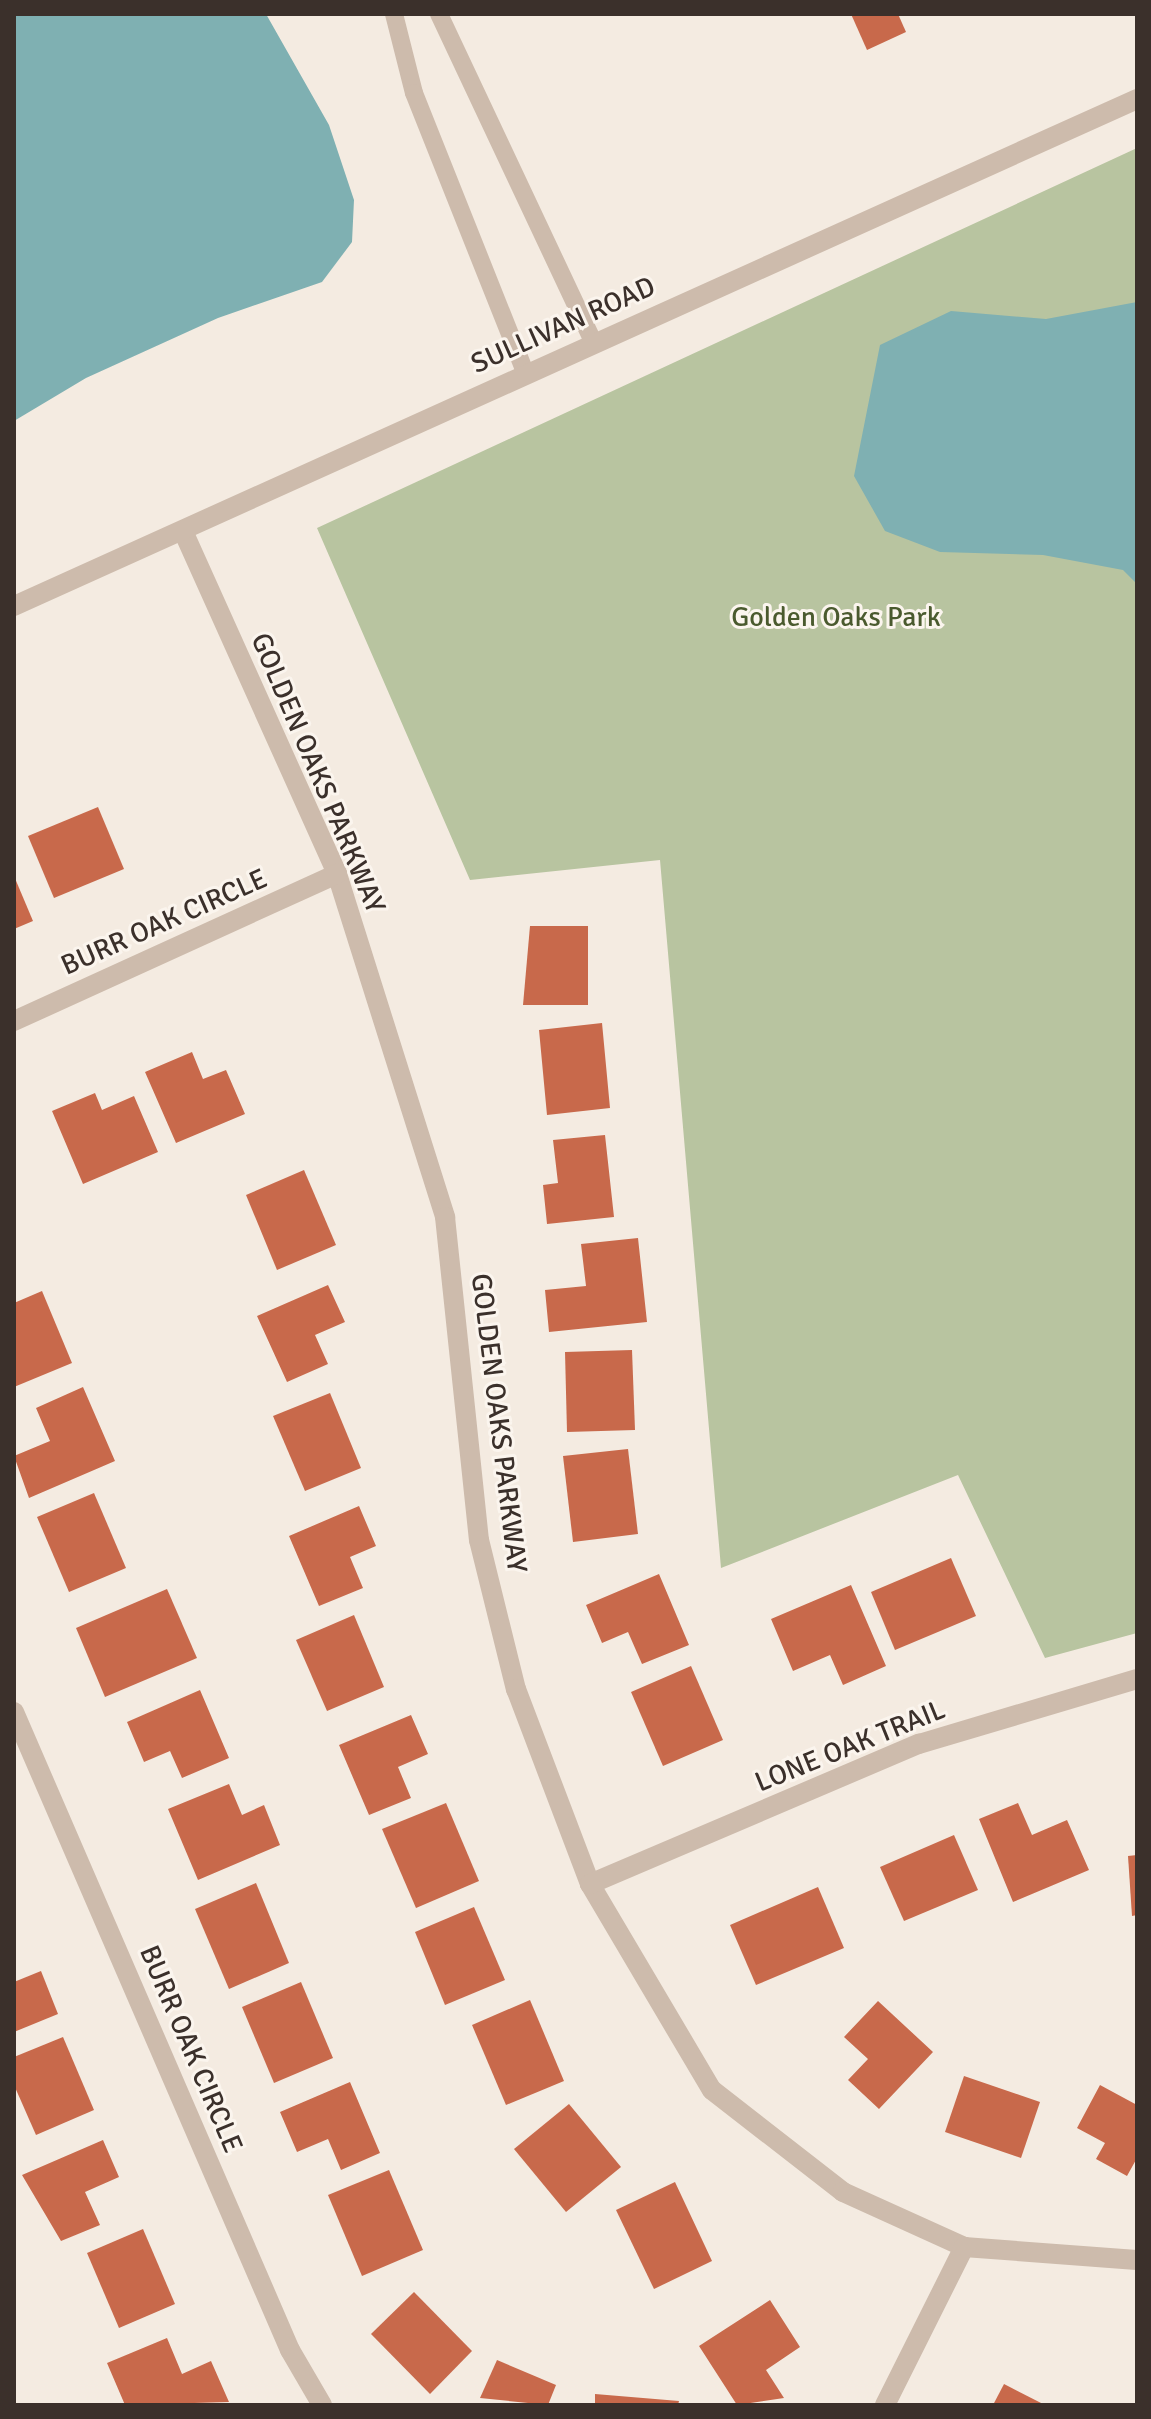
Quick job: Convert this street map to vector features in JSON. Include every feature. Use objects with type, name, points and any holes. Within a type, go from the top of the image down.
[{"type":"street","name":"SULLIVAN ROAD","points":[[14,606],[525,372],[1137,99]]},
{"type":"street","name":"GOLDEN OAKS PARKWAY","points":[[183,531],[337,874],[445,1217],[479,1540],[516,1689],[590,1884],[712,2090],[843,2192],[964,2247],[1137,2260]]},
{"type":"street","name":"BURR OAK CIRCLE","points":[[14,1021],[337,874]]},
{"type":"street","name":"LONE OAK TRAIL","points":[[590,1884],[919,1744],[1137,1679]]},
{"type":"street","name":"BURR OAK CIRCLE","points":[[14,1712],[290,2350],[322,2405]]},
{"type":"street","points":[[885,2405],[964,2247]]},
{"type":"lane","points":[[394,14],[414,93],[525,372]]},
{"type":"lane","points":[[439,14],[593,342]]},
{"type":"green space","name":"Golden Oaks Park","points":[[1137,148],[1137,1633],[1045,1658],[958,1475],[721,1568],[660,860],[470,880],[317,528]]},
{"type":"water","points":[[14,14],[266,14],[329,125],[354,200],[352,242],[322,282],[218,318],[86,378],[14,421]]},
{"type":"water","points":[[1137,302],[1137,584],[1123,570],[1043,555],[940,552],[885,531],[854,476],[880,345],[951,311],[1046,319]]},
{"type":"building","points":[[851,14],[898,14],[906,32],[867,50]]},
{"type":"building","points":[[98,807],[124,869],[54,898],[28,836]]},
{"type":"building","points":[[14,876],[33,921],[14,929]]},
{"type":"building","points":[[530,926],[588,926],[588,1005],[523,1005]]},
{"type":"building","points":[[602,1023],[610,1108],[547,1115],[539,1030]]},
{"type":"building","points":[[192,1052],[203,1079],[226,1070],[245,1114],[176,1143],[145,1072]]},
{"type":"building","points":[[95,1093],[102,1110],[134,1096],[158,1152],[83,1184],[52,1111]]},
{"type":"building","points":[[605,1135],[614,1217],[547,1224],[543,1185],[558,1183],[553,1140]]},
{"type":"building","points":[[304,1170],[336,1245],[277,1270],[246,1195]]},
{"type":"building","points":[[638,1238],[647,1322],[549,1332],[545,1290],[586,1286],[581,1244]]},
{"type":"building","points":[[328,1285],[345,1322],[315,1335],[328,1364],[287,1382],[257,1316]]},
{"type":"building","points":[[42,1291],[72,1363],[14,1387],[14,1303]]},
{"type":"building","points":[[632,1350],[635,1430],[567,1432],[565,1352]]},
{"type":"building","points":[[83,1387],[115,1461],[29,1498],[14,1456],[50,1441],[36,1408]]},
{"type":"building","points":[[330,1393],[361,1468],[305,1491],[273,1416]]},
{"type":"building","points":[[628,1449],[638,1534],[573,1542],[563,1456]]},
{"type":"building","points":[[94,1493],[126,1568],[69,1592],[37,1517]]},
{"type":"building","points":[[359,1506],[376,1546],[350,1557],[363,1588],[319,1606],[289,1536]]},
{"type":"building","points":[[951,1558],[976,1616],[895,1650],[871,1592]]},
{"type":"building","points":[[659,1574],[689,1645],[642,1664],[628,1632],[602,1643],[586,1605]]},
{"type":"building","points":[[851,1585],[886,1666],[843,1685],[830,1655],[793,1671],[771,1619]]},
{"type":"building","points":[[167,1589],[197,1658],[105,1697],[76,1628]]},
{"type":"building","points":[[354,1615],[384,1687],[327,1711],[296,1640]]},
{"type":"building","points":[[691,1666],[723,1740],[663,1766],[631,1692]]},
{"type":"building","points":[[200,1690],[229,1758],[182,1778],[170,1751],[144,1762],[127,1722]]},
{"type":"building","points":[[411,1715],[428,1754],[398,1767],[411,1798],[369,1815],[339,1745]]},
{"type":"building","points":[[229,1784],[242,1815],[264,1805],[280,1845],[198,1880],[168,1809]]},
{"type":"building","points":[[446,1803],[479,1881],[416,1908],[382,1829]]},
{"type":"building","points":[[1018,1803],[1032,1835],[1067,1820],[1089,1870],[1013,1902],[979,1819]]},
{"type":"building","points":[[954,1835],[978,1890],[904,1921],[880,1867]]},
{"type":"building","points":[[1137,1855],[1137,1915],[1132,1916],[1128,1856]]},
{"type":"building","points":[[256,1883],[289,1963],[229,1989],[195,1909]]},
{"type":"building","points":[[818,1887],[844,1948],[756,1985],[730,1925]]},
{"type":"building","points":[[474,1907],[505,1980],[445,2005],[415,1932]]},
{"type":"building","points":[[41,1971],[58,2014],[14,2032],[14,1982]]},
{"type":"building","points":[[301,1982],[333,2058],[274,2083],[242,2007]]},
{"type":"building","points":[[530,2000],[564,2081],[506,2105],[472,2025]]},
{"type":"building","points":[[878,2001],[933,2052],[879,2109],[848,2080],[868,2059],[844,2037]]},
{"type":"building","points":[[63,2037],[94,2110],[36,2135],[14,2085],[14,2057]]},
{"type":"building","points":[[964,2076],[1040,2102],[1021,2158],[945,2132]]},
{"type":"building","points":[[350,2082],[380,2153],[341,2170],[328,2139],[297,2152],[280,2112]]},
{"type":"building","points":[[1100,2085],[1137,2105],[1137,2158],[1127,2176],[1096,2159],[1105,2143],[1077,2128]]},
{"type":"building","points":[[569,2104],[621,2167],[566,2212],[514,2149]]},
{"type":"building","points":[[103,2140],[119,2177],[85,2192],[100,2225],[61,2241],[22,2175]]},
{"type":"building","points":[[389,2170],[423,2250],[362,2276],[328,2195]]},
{"type":"building","points":[[675,2182],[712,2261],[654,2289],[616,2210]]},
{"type":"building","points":[[143,2229],[175,2304],[119,2328],[87,2253]]},
{"type":"building","points":[[414,2292],[472,2351],[430,2394],[371,2334]]},
{"type":"building","points":[[770,2300],[800,2347],[766,2370],[784,2398],[737,2405],[699,2346]]},
{"type":"building","points":[[167,2338],[182,2374],[211,2361],[229,2402],[125,2405],[107,2363]]},
{"type":"building","points":[[497,2360],[556,2385],[548,2405],[480,2398]]},
{"type":"building","points":[[1004,2384],[1045,2405],[993,2405]]},
{"type":"building","points":[[595,2394],[679,2401],[678,2405],[595,2405]]}]
